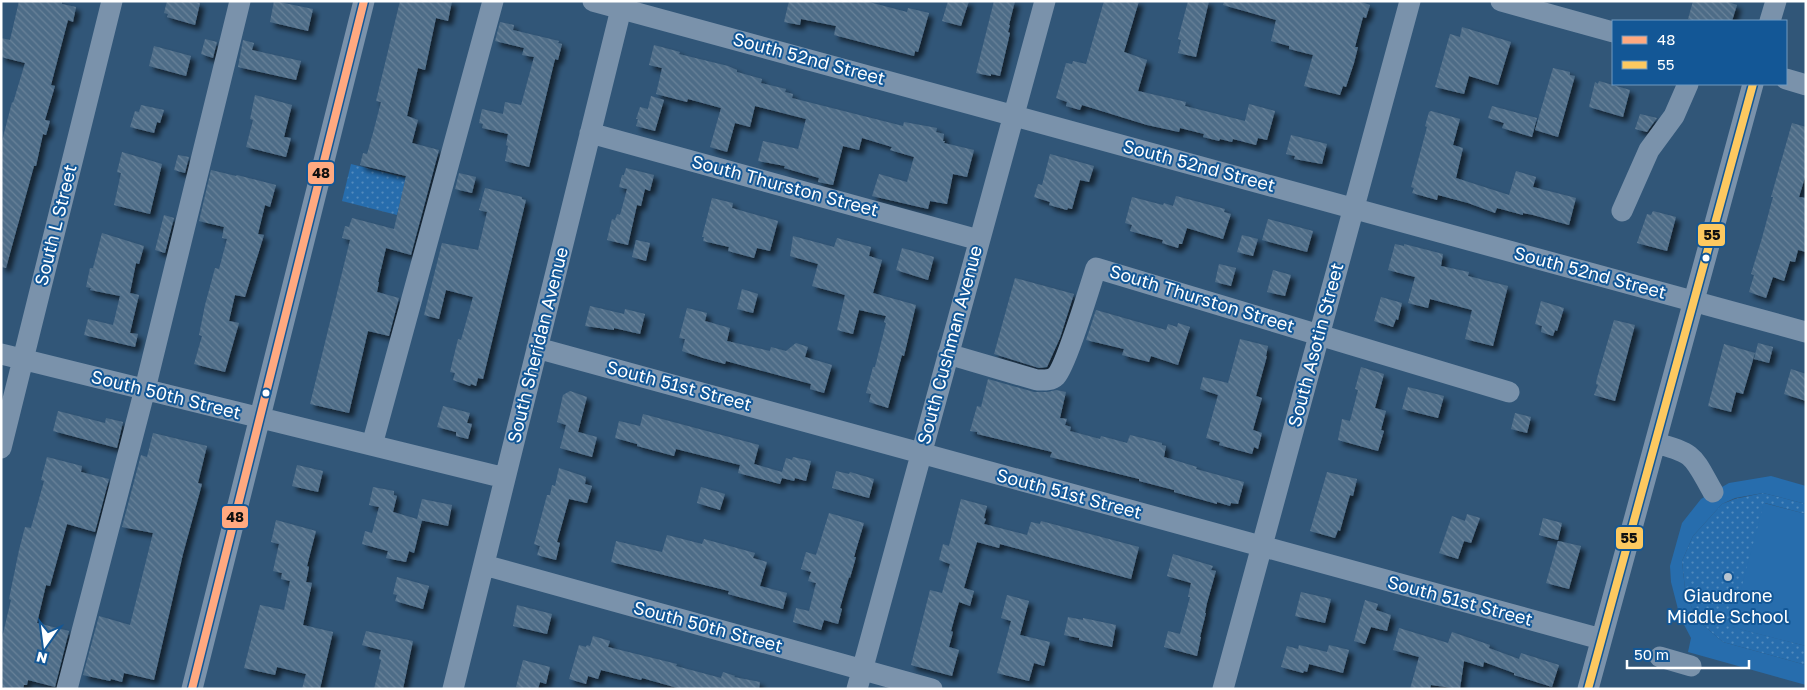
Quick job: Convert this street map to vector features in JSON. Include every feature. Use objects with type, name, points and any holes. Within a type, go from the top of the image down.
[{"type":"street","name":"South L Street","points":[[1,448],[112,1]]},
{"type":"street","points":[[67,689],[145,390],[240,1]]},
{"type":"street","points":[[192,689],[364,1]]},
{"type":"street","points":[[372,445],[493,1]]},
{"type":"street","name":"South 52nd Street","points":[[593,1],[622,4],[1014,116],[1806,332]]},
{"type":"street","name":"South Cushman Avenue","points":[[860,679],[1045,1]]},
{"type":"street","name":"South Asotin Street","points":[[1223,689],[1410,1]]},
{"type":"street","points":[[1501,1],[1612,32]]},
{"type":"street","points":[[1770,20],[1776,1]]},
{"type":"street","name":"South Sheridan Avenue","points":[[453,689],[622,4]]},
{"type":"street","points":[[1787,79],[1806,84]]},
{"type":"street","points":[[1622,211],[1649,150],[1674,116],[1688,85]]},
{"type":"street","points":[[1588,689],[1753,85]]},
{"type":"street","name":"South Thurston Street","points":[[590,133],[979,240]]},
{"type":"street","name":"South Thurston Street","points":[[948,354],[1037,380],[1047,380],[1056,376],[1064,360],[1096,268],[1509,392]]},
{"type":"street","name":"South 51st Street","points":[[537,348],[1601,639]]},
{"type":"street","name":"South 50th Street","points":[[1,354],[505,478]]},
{"type":"street","points":[[1655,443],[1680,449],[1692,455],[1714,492]]},
{"type":"street","name":"South 50th Street","points":[[484,565],[860,679],[932,689]]},
{"type":"street","points":[[1660,657],[1691,666]]},
{"type":"shaded area","points":[[351,164],[406,178],[397,215],[342,201]]},
{"type":"shaded area","points":[[1771,476],[1806,486],[1806,504],[1763,493],[1735,498],[1722,504],[1693,536],[1682,561],[1685,589],[1696,619],[1723,642],[1806,665],[1806,685],[1688,652],[1691,638],[1680,617],[1671,582],[1670,566],[1682,523],[1701,499],[1729,483]]},
{"type":"shaded area","points":[[1763,493],[1806,504],[1806,514],[1765,503],[1732,627],[1806,646],[1806,665],[1723,642],[1696,619],[1685,589],[1682,561],[1693,536],[1722,504]]},
{"type":"shaded area","points":[[1764,503],[1806,514],[1806,646],[1731,627]]},
{"type":"building","points":[[19,1],[62,1],[62,4],[76,7],[73,22],[68,20],[51,85],[55,86],[45,120],[50,121],[46,135],[43,134],[36,166],[34,166],[6,268],[1,267],[1,145],[12,102],[25,63],[1,57],[1,38],[10,40]]},
{"type":"building","points":[[167,1],[192,1],[200,3],[195,25],[167,17],[168,14],[164,13]]},
{"type":"building","points":[[274,1],[313,9],[308,31],[270,22]]},
{"type":"building","points":[[400,1],[452,1],[448,21],[436,18],[425,70],[418,68],[407,116],[418,120],[412,143],[439,150],[411,255],[386,248],[377,292],[399,298],[389,336],[368,331],[349,413],[310,404],[350,240],[342,238],[345,226],[349,227],[352,218],[394,229],[406,176],[360,165],[363,153],[367,154],[381,102],[376,101]]},
{"type":"building","points":[[789,1],[865,1],[907,12],[908,8],[929,13],[918,52],[915,51],[914,56],[834,35],[836,26],[801,19],[800,25],[784,22]]},
{"type":"building","points":[[948,1],[969,1],[961,26],[942,21]]},
{"type":"building","points":[[994,1],[1015,1],[1000,76],[976,73]]},
{"type":"building","points":[[1104,1],[1139,1],[1124,52],[1147,60],[1138,91],[1186,102],[1185,106],[1245,121],[1249,104],[1275,111],[1267,140],[1258,138],[1256,145],[1233,139],[1232,142],[1220,139],[1219,141],[1203,137],[1204,134],[1180,128],[1179,132],[1147,125],[1082,105],[1080,110],[1066,106],[1067,102],[1056,98],[1066,63],[1072,64],[1073,61],[1086,64]]},
{"type":"building","points":[[1188,1],[1209,1],[1196,57],[1178,53],[1181,40],[1178,39]]},
{"type":"building","points":[[1224,1],[1358,1],[1370,5],[1366,18],[1363,17],[1355,47],[1358,47],[1346,87],[1343,86],[1340,95],[1304,86],[1313,55],[1289,49],[1289,46],[1271,41],[1276,20],[1223,5]]},
{"type":"building","points":[[1693,1],[1725,1],[1737,5],[1732,20],[1688,19]]},
{"type":"building","points":[[500,22],[514,25],[513,30],[559,41],[558,43],[562,44],[558,60],[555,59],[529,167],[505,161],[508,134],[482,128],[483,124],[479,123],[482,109],[503,114],[505,102],[521,105],[534,57],[522,55],[524,48],[495,41]]},
{"type":"building","points":[[1462,27],[1511,42],[1498,85],[1469,76],[1464,94],[1435,87],[1450,34],[1460,37]]},
{"type":"building","points":[[205,39],[217,42],[213,58],[201,54]]},
{"type":"building","points":[[243,40],[254,43],[252,50],[301,61],[296,80],[238,67]]},
{"type":"building","points":[[654,45],[680,52],[679,54],[728,66],[737,70],[737,72],[762,79],[761,83],[786,89],[785,92],[793,94],[792,98],[903,126],[904,122],[937,128],[936,132],[944,134],[944,143],[974,150],[967,177],[953,174],[947,204],[930,201],[928,209],[872,196],[879,174],[907,182],[914,157],[890,150],[892,147],[862,138],[859,150],[843,146],[833,185],[818,182],[819,178],[784,168],[785,166],[758,161],[763,141],[798,149],[806,119],[755,106],[750,127],[735,123],[727,152],[710,147],[721,108],[688,99],[687,102],[656,94],[662,68],[649,65]]},
{"type":"building","points":[[154,46],[191,56],[186,76],[149,66]]},
{"type":"building","points":[[1553,68],[1570,72],[1570,75],[1575,76],[1558,137],[1535,130]]},
{"type":"building","points":[[1599,81],[1630,90],[1623,117],[1589,107],[1595,82],[1598,84]]},
{"type":"building","points":[[255,95],[292,105],[284,137],[291,138],[286,157],[246,147],[253,120],[250,119]]},
{"type":"building","points":[[651,96],[664,100],[655,131],[636,126],[640,107],[648,109]]},
{"type":"building","points":[[141,105],[164,110],[160,123],[157,122],[154,133],[130,127],[135,111],[139,112]]},
{"type":"building","points":[[1492,106],[1537,118],[1532,137],[1502,128],[1504,123],[1488,118]]},
{"type":"building","points":[[1431,111],[1460,119],[1453,145],[1463,148],[1456,178],[1509,195],[1516,171],[1536,177],[1533,187],[1576,198],[1569,225],[1497,208],[1495,213],[1438,195],[1437,200],[1412,193],[1414,188],[1411,187],[1427,127],[1425,126]]},
{"type":"building","points":[[1640,114],[1657,118],[1647,132],[1635,129]]},
{"type":"building","points":[[1792,123],[1806,127],[1806,174],[1799,197],[1806,198],[1806,252],[1798,250],[1795,262],[1790,261],[1784,281],[1773,277],[1766,298],[1749,292],[1754,275],[1751,274]]},
{"type":"building","points":[[1291,135],[1327,144],[1322,164],[1294,159],[1295,156],[1286,154]]},
{"type":"building","points":[[122,152],[162,164],[150,214],[114,205],[121,173],[117,172]]},
{"type":"building","points":[[1050,154],[1094,166],[1089,182],[1080,180],[1072,209],[1068,208],[1067,210],[1049,205],[1050,202],[1034,197],[1038,184],[1042,185]]},
{"type":"building","points":[[178,155],[189,157],[185,173],[174,170]]},
{"type":"building","points":[[626,168],[654,175],[650,191],[645,189],[641,206],[637,205],[628,245],[607,240],[612,219],[615,220],[617,214],[620,215],[627,189],[619,187]]},
{"type":"building","points":[[211,170],[276,185],[270,207],[265,205],[258,234],[264,235],[245,297],[235,295],[229,321],[239,323],[225,372],[194,364],[202,336],[199,335],[205,305],[215,268],[219,269],[227,239],[222,238],[224,227],[199,221]]},
{"type":"building","points":[[459,173],[476,177],[472,193],[455,189]]},
{"type":"building","points":[[485,188],[522,197],[522,199],[526,200],[483,379],[478,378],[476,386],[471,384],[470,386],[453,380],[455,373],[450,372],[458,339],[461,340],[473,297],[446,290],[439,319],[424,315],[442,243],[478,250],[487,212],[479,210]]},
{"type":"building","points":[[1176,196],[1225,209],[1224,212],[1231,214],[1223,239],[1187,228],[1182,244],[1179,244],[1178,248],[1162,243],[1163,240],[1130,231],[1132,225],[1125,223],[1132,197],[1173,206]]},
{"type":"building","points":[[712,198],[733,203],[732,208],[778,221],[770,251],[757,248],[754,258],[728,251],[729,247],[703,241],[704,237],[702,237]]},
{"type":"building","points":[[1653,211],[1676,217],[1667,251],[1637,243],[1647,214],[1651,215]]},
{"type":"building","points":[[164,215],[174,218],[165,253],[155,250]]},
{"type":"building","points":[[1268,219],[1313,231],[1307,252],[1262,240]]},
{"type":"building","points":[[102,233],[144,246],[139,264],[136,263],[130,293],[139,295],[130,333],[138,334],[135,347],[84,335],[88,319],[113,325],[120,296],[90,290],[91,288],[86,287],[90,268],[93,268]]},
{"type":"building","points":[[1242,235],[1258,239],[1253,256],[1237,252]]},
{"type":"building","points":[[793,236],[834,247],[837,238],[871,247],[869,256],[882,260],[873,293],[916,305],[904,356],[902,355],[888,408],[869,402],[871,394],[866,393],[873,367],[875,367],[886,316],[859,310],[853,334],[837,330],[845,295],[812,286],[818,264],[790,256]]},
{"type":"building","points":[[636,240],[650,243],[646,261],[632,257]]},
{"type":"building","points":[[1395,244],[1404,246],[1404,244],[1443,254],[1441,266],[1469,272],[1468,276],[1508,286],[1493,346],[1465,339],[1472,310],[1430,299],[1428,308],[1408,303],[1415,277],[1388,270]]},
{"type":"building","points":[[902,248],[934,257],[928,280],[896,270]]},
{"type":"building","points":[[1219,264],[1236,268],[1231,286],[1215,282]]},
{"type":"building","points":[[1273,270],[1291,275],[1285,296],[1267,292]]},
{"type":"building","points":[[1015,278],[1074,294],[1060,338],[1047,367],[1039,368],[994,354]]},
{"type":"building","points":[[742,289],[758,294],[753,313],[737,309]]},
{"type":"building","points":[[1381,297],[1402,303],[1398,320],[1396,319],[1393,327],[1374,321]]},
{"type":"building","points":[[1541,301],[1564,308],[1557,331],[1555,330],[1553,336],[1541,332],[1542,326],[1535,324]]},
{"type":"building","points":[[590,306],[624,314],[625,309],[645,314],[640,334],[614,328],[614,330],[585,326]]},
{"type":"building","points":[[687,308],[707,313],[705,321],[730,328],[727,341],[770,351],[771,347],[786,351],[796,343],[808,347],[805,357],[832,365],[824,393],[810,389],[811,384],[726,361],[725,364],[682,351],[685,339],[679,338]]},
{"type":"building","points":[[1096,310],[1166,330],[1168,324],[1177,327],[1178,323],[1190,327],[1178,365],[1151,356],[1149,362],[1122,355],[1124,349],[1086,340]]},
{"type":"building","points":[[1614,320],[1635,325],[1615,401],[1594,395]]},
{"type":"building","points":[[1240,339],[1268,346],[1256,396],[1262,398],[1253,430],[1262,433],[1258,449],[1254,447],[1252,454],[1219,445],[1220,442],[1206,438],[1218,395],[1200,389],[1203,377],[1228,383]]},
{"type":"building","points":[[1758,343],[1773,347],[1769,363],[1754,359]]},
{"type":"building","points":[[1724,344],[1755,353],[1743,394],[1736,392],[1731,412],[1708,406]]},
{"type":"building","points":[[1361,367],[1384,374],[1375,408],[1386,411],[1381,430],[1384,431],[1378,451],[1338,440],[1342,419],[1350,421],[1358,390],[1355,389]]},
{"type":"building","points":[[1791,369],[1806,374],[1806,401],[1784,394]]},
{"type":"building","points":[[988,379],[1034,392],[1056,390],[1066,392],[1060,418],[1067,419],[1065,425],[1071,427],[1070,431],[1100,439],[1101,436],[1127,443],[1130,435],[1162,443],[1162,445],[1166,446],[1164,457],[1197,467],[1196,469],[1244,482],[1238,504],[1231,503],[1230,506],[1217,502],[1217,504],[1139,481],[1139,479],[1050,457],[1052,452],[970,431],[977,406],[981,407]]},
{"type":"building","points":[[1408,387],[1444,396],[1438,418],[1402,409]]},
{"type":"building","points":[[570,391],[587,397],[578,432],[597,437],[592,457],[560,448],[566,425],[557,422],[563,395]]},
{"type":"building","points":[[443,406],[470,413],[467,423],[472,424],[468,439],[456,436],[456,432],[437,427]]},
{"type":"building","points":[[58,411],[105,423],[106,418],[123,422],[117,448],[53,431]]},
{"type":"building","points":[[1515,413],[1531,417],[1527,433],[1511,429]]},
{"type":"building","points":[[643,414],[759,445],[754,464],[782,472],[786,458],[792,460],[793,457],[811,461],[806,481],[795,478],[794,481],[782,478],[780,484],[738,473],[740,465],[676,449],[674,456],[615,438],[619,421],[640,426]]},
{"type":"building","points":[[153,433],[207,446],[198,483],[202,484],[183,554],[154,680],[124,673],[122,682],[83,675],[99,616],[130,625],[153,533],[122,527],[141,455],[147,457]]},
{"type":"building","points":[[47,457],[82,466],[81,472],[109,479],[95,532],[67,524],[50,586],[46,585],[37,623],[69,631],[55,687],[28,680],[27,685],[24,685],[23,689],[8,689],[1,687],[1,642],[11,600],[9,599],[19,550],[25,527],[31,528],[44,481],[41,480]]},
{"type":"building","points":[[297,465],[323,471],[318,492],[292,486]]},
{"type":"building","points":[[559,468],[586,477],[585,484],[592,486],[587,503],[569,499],[557,542],[560,543],[556,560],[537,555],[540,546],[534,544],[547,495],[550,495],[552,485],[555,486]]},
{"type":"building","points":[[836,471],[849,474],[850,472],[874,479],[869,498],[832,488]]},
{"type":"building","points":[[1327,472],[1357,479],[1353,496],[1350,495],[1340,531],[1338,530],[1335,538],[1310,531]]},
{"type":"building","points":[[373,487],[394,491],[394,495],[397,496],[393,512],[417,519],[422,499],[452,505],[448,526],[422,520],[414,553],[409,551],[406,562],[386,558],[388,551],[362,544],[365,531],[372,533],[379,507],[369,505]]},
{"type":"building","points":[[701,487],[725,494],[720,510],[697,503]]},
{"type":"building","points":[[961,499],[987,506],[984,524],[1027,535],[1031,522],[1040,524],[1041,521],[1139,547],[1131,579],[1000,544],[999,548],[977,542],[964,588],[974,591],[970,606],[959,602],[951,631],[953,632],[949,647],[959,650],[952,676],[911,665],[930,590],[942,593],[950,564],[939,560],[943,544],[949,546]]},
{"type":"building","points":[[829,513],[864,523],[854,557],[856,557],[840,608],[842,609],[838,624],[824,620],[821,630],[793,622],[796,608],[809,611],[816,583],[808,581],[811,572],[801,569],[806,552],[816,555]]},
{"type":"building","points":[[1467,514],[1480,518],[1471,543],[1464,541],[1458,559],[1439,553],[1452,516],[1465,521]]},
{"type":"building","points":[[1543,518],[1562,523],[1558,540],[1539,535]]},
{"type":"building","points":[[276,520],[316,531],[307,566],[309,567],[306,582],[312,583],[303,625],[333,632],[320,689],[302,689],[306,674],[277,667],[275,675],[244,668],[260,605],[284,610],[290,581],[281,579],[282,573],[273,571],[279,544],[271,542]]},
{"type":"building","points":[[667,535],[702,544],[704,539],[755,553],[753,558],[767,562],[760,586],[787,593],[783,609],[728,594],[729,591],[611,562],[616,541],[662,552]]},
{"type":"building","points":[[1558,541],[1581,546],[1569,589],[1546,583]]},
{"type":"building","points":[[1173,554],[1213,566],[1211,570],[1216,571],[1207,603],[1197,656],[1164,647],[1168,631],[1180,634],[1190,597],[1188,597],[1191,583],[1167,576]]},
{"type":"building","points":[[397,577],[429,586],[423,609],[395,601],[397,595],[393,594]]},
{"type":"building","points":[[1301,592],[1331,599],[1325,623],[1295,616]]},
{"type":"building","points":[[1007,595],[1029,601],[1020,635],[1050,642],[1044,666],[1034,663],[1029,681],[997,673],[1011,621],[1001,618]]},
{"type":"building","points":[[1365,600],[1378,604],[1376,610],[1391,615],[1387,631],[1371,627],[1365,644],[1354,641]]},
{"type":"building","points":[[517,605],[552,614],[547,634],[513,626]]},
{"type":"building","points":[[1068,617],[1116,625],[1112,647],[1064,635]]},
{"type":"building","points":[[1399,628],[1448,643],[1452,632],[1490,645],[1489,648],[1519,659],[1521,653],[1559,665],[1552,687],[1514,675],[1514,673],[1484,662],[1483,667],[1464,661],[1460,689],[1431,685],[1430,689],[1410,689],[1419,657],[1393,650]]},
{"type":"building","points":[[366,631],[413,641],[403,689],[374,689],[381,660],[379,659],[381,650],[362,645]]},
{"type":"building","points":[[593,636],[610,641],[608,647],[677,664],[676,666],[721,678],[723,672],[734,677],[760,682],[759,689],[681,689],[642,678],[641,680],[601,670],[598,679],[588,676],[586,684],[569,679],[579,645],[590,646]]},
{"type":"building","points":[[1299,645],[1327,652],[1329,645],[1349,650],[1343,673],[1309,664],[1307,672],[1304,671],[1303,673],[1281,667],[1287,646],[1298,649]]},
{"type":"building","points":[[523,660],[550,667],[546,684],[540,682],[538,689],[516,687]]},
{"type":"transit line","name":"48","points":[[192,689],[364,1]]},
{"type":"transit line","name":"55","points":[[1588,689],[1753,85]]},
{"type":"place","name":"Giaudrone Middle School","points":[[1728,577]]}]
